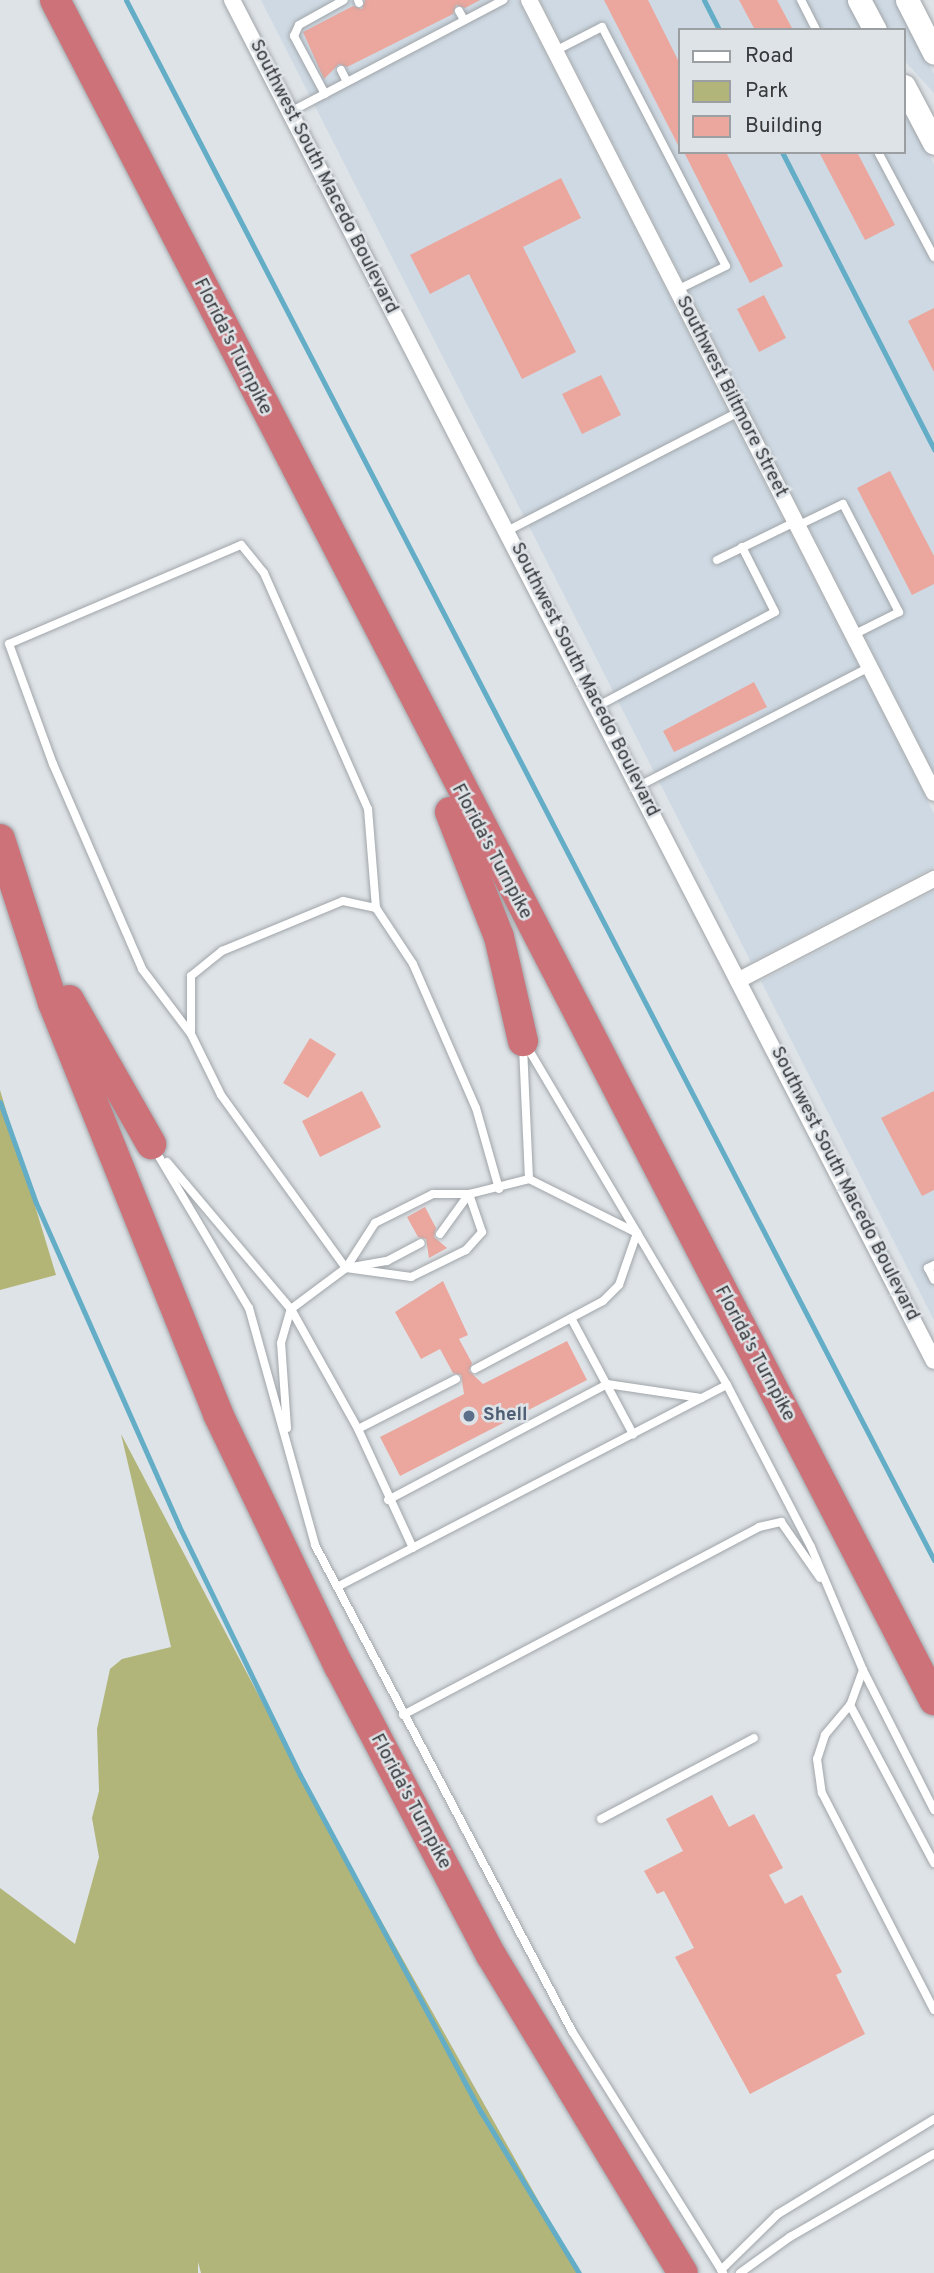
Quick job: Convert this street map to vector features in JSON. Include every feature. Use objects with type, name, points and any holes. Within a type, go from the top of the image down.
[{"type":"highway","name":"Florida's Turnpike","points":[[54,0],[390,656],[934,1700]]},
{"type":"highway","points":[[390,656],[409,726],[462,836],[499,937],[523,1041]]},
{"type":"highway","name":"Florida's Turnpike","points":[[0,839],[58,1016],[218,1414],[333,1653],[491,1955],[683,2273]]},
{"type":"highway","points":[[15,886],[75,1012],[151,1144]]},
{"type":"main road","points":[[859,0],[874,28]]},
{"type":"main road","points":[[907,0],[934,52]]},
{"type":"main road","points":[[906,74],[934,114]]},
{"type":"main road","points":[[906,90],[934,143]]},
{"type":"street","name":"Southwest South Macedo Boulevard","points":[[232,0],[739,980],[929,1338],[934,1361]]},
{"type":"street","name":"Southwest Biltmore Street","points":[[529,0],[934,793]]},
{"type":"street","points":[[739,980],[934,879]]},
{"type":"lane","points":[[325,94],[294,36],[299,24],[314,21],[344,0]]},
{"type":"lane","points":[[480,0],[485,9]]},
{"type":"lane","points":[[290,112],[503,0]]},
{"type":"lane","points":[[801,0],[815,28]]},
{"type":"lane","points":[[459,10],[464,20]]},
{"type":"lane","points":[[426,27],[431,38]]},
{"type":"lane","points":[[555,51],[601,27],[726,266],[677,290]]},
{"type":"lane","points":[[383,50],[387,61]]},
{"type":"lane","points":[[341,70],[347,82]]},
{"type":"lane","points":[[879,154],[934,257]]},
{"type":"lane","points":[[507,531],[739,412]]},
{"type":"lane","points":[[717,560],[843,504],[899,612],[853,635]]},
{"type":"lane","points":[[469,1194],[482,1232],[466,1250],[411,1277],[346,1268],[221,1095],[191,1034],[142,969],[53,764],[9,644],[241,545],[264,573],[368,809],[376,908],[413,964],[476,1108],[499,1189]]},
{"type":"lane","points":[[598,706],[775,612],[742,548]]},
{"type":"lane","points":[[639,786],[870,667]]},
{"type":"lane","points":[[191,1034],[191,976],[222,951],[343,901],[376,908]]},
{"type":"lane","points":[[523,1041],[529,1179]]},
{"type":"lane","points":[[523,1041],[727,1385],[826,1586],[863,1670],[934,1810]]},
{"type":"lane","points":[[151,1144],[291,1309],[358,1429],[388,1500],[413,1548]]},
{"type":"lane","points":[[151,1144],[249,1308],[315,1545],[572,2032],[722,2272],[778,2214],[934,2119]]},
{"type":"lane","points":[[292,1459],[280,1377],[281,1343],[291,1309],[346,1268],[375,1223],[433,1194],[469,1194],[499,1189],[529,1179],[637,1233]]},
{"type":"lane","points":[[440,1234],[469,1194]]},
{"type":"lane","points":[[475,1369],[603,1301],[619,1284],[637,1233]]},
{"type":"lane","points":[[346,1268],[387,1261],[421,1243]]},
{"type":"lane","points":[[934,1265],[928,1268],[934,1280]]},
{"type":"lane","points":[[571,1318],[633,1434]]},
{"type":"lane","points":[[358,1429],[456,1379]]},
{"type":"lane","points":[[388,1500],[607,1384],[701,1398]]},
{"type":"lane","points":[[337,1587],[727,1385]]},
{"type":"lane","points":[[403,1715],[733,1540],[781,1522],[826,1586]]},
{"type":"lane","points":[[863,1670],[850,1705],[825,1735],[817,1759],[822,1793],[934,2010]]},
{"type":"lane","points":[[850,1705],[934,1863]]},
{"type":"lane","points":[[601,1819],[754,1738]]},
{"type":"lane","points":[[740,2273],[790,2237],[934,2154]]},
{"type":"shaded area","points":[[261,0],[518,0],[934,814],[934,867],[751,962]]},
{"type":"shaded area","points":[[540,0],[849,0],[863,28],[678,28],[678,154],[906,154],[906,111],[934,164],[934,772]]},
{"type":"shaded area","points":[[870,0],[895,0],[934,74],[934,93],[906,62],[906,28],[885,28]]},
{"type":"shaded area","points":[[934,891],[934,1320],[761,981]]},
{"type":"green space","points":[[0,1090],[56,1275],[0,1290]]},
{"type":"green space","points":[[121,1434],[319,1810],[579,2273],[201,2273],[198,2262],[198,2273],[0,2273],[0,1888],[75,1944],[99,1857],[92,1818],[99,1791],[97,1729],[110,1669],[122,1659],[171,1647]]},
{"type":"building","points":[[365,0],[480,0],[465,8],[456,5],[453,14],[347,67],[339,64],[324,79],[303,32],[353,6],[362,9]]},
{"type":"building","points":[[604,0],[648,0],[678,60],[678,145]]},
{"type":"building","points":[[739,0],[777,0],[792,28],[754,28]]},
{"type":"building","points":[[685,154],[727,154],[783,266],[750,283]]},
{"type":"building","points":[[820,154],[858,154],[895,225],[865,240]]},
{"type":"building","points":[[561,178],[581,218],[523,247],[576,352],[522,379],[469,274],[430,294],[410,255]]},
{"type":"building","points":[[764,295],[786,338],[759,352],[737,309]]},
{"type":"building","points":[[934,308],[934,372],[908,321]]},
{"type":"building","points":[[601,375],[621,415],[582,434],[562,394]]},
{"type":"building","points":[[890,471],[934,556],[934,584],[912,595],[857,488]]},
{"type":"building","points":[[754,682],[767,707],[674,752],[663,731]]},
{"type":"building","points":[[310,1038],[336,1054],[308,1098],[283,1083]]},
{"type":"building","points":[[362,1091],[381,1127],[320,1157],[302,1121]]},
{"type":"building","points":[[934,1091],[934,1190],[922,1196],[881,1118]]},
{"type":"building","points":[[425,1207],[436,1228],[434,1237],[447,1248],[429,1258],[426,1239],[418,1237],[407,1217]]},
{"type":"building","name":"Shell","points":[[443,1281],[468,1335],[459,1339],[472,1363],[469,1371],[483,1384],[567,1341],[587,1380],[400,1476],[380,1437],[464,1394],[461,1375],[453,1373],[440,1349],[421,1359],[395,1312]]},
{"type":"building","points":[[712,1795],[729,1827],[754,1814],[783,1868],[769,1875],[785,1904],[802,1895],[842,1972],[836,1975],[865,2034],[750,2094],[675,1957],[694,1948],[664,1891],[657,1894],[644,1871],[683,1851],[666,1819]]},
{"type":"waterway","points":[[126,0],[934,1560]]},
{"type":"waterway","points":[[704,0],[718,28]]},
{"type":"waterway","points":[[783,154],[934,449]]},
{"type":"waterway","points":[[0,1102],[36,1203],[179,1526],[300,1775],[481,2112],[579,2273]]},
{"type":"place","name":"Shell","points":[[469,1416]]}]
